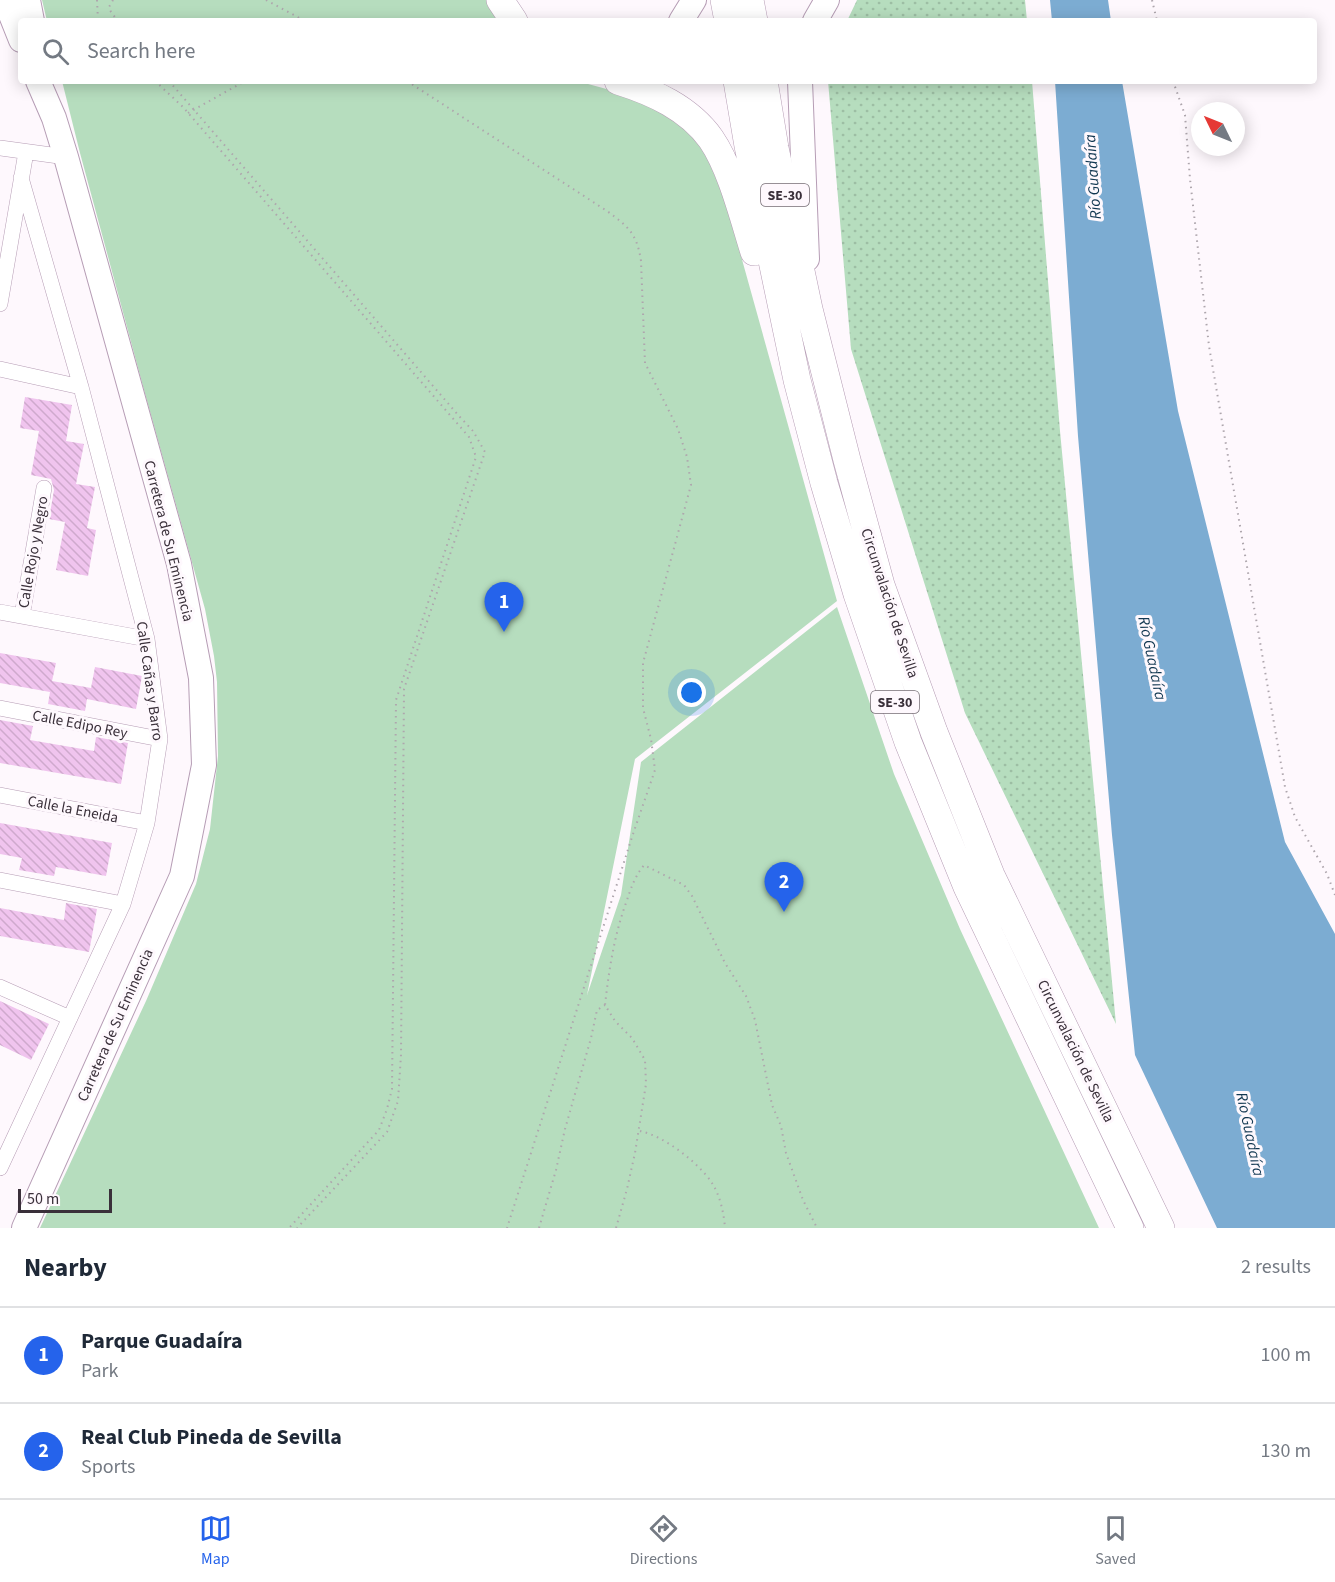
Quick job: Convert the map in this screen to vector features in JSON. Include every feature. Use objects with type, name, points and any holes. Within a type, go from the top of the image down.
[{"type":"highway","points":[[500,0],[512,18]]},
{"type":"highway","points":[[724,0],[727,18]]},
{"type":"highway","points":[[750,0],[753,18]]},
{"type":"highway","points":[[627,84],[670,102],[693,119],[711,139],[728,173],[797,380]]},
{"type":"highway","name":"Circunvalación de Sevilla","points":[[738,84],[750,157],[797,380],[824,483],[857,594],[908,742],[967,887],[1130,1228]]},
{"type":"highway","name":"Circunvalación de Sevilla","points":[[764,84],[775,148],[809,309],[881,585],[934,732],[992,875],[1161,1228]]},
{"type":"main road","points":[[4,0],[18,33]]},
{"type":"main road","points":[[28,0],[31,18]]},
{"type":"main road","points":[[515,0],[527,18]]},
{"type":"main road","points":[[683,18],[694,0]]},
{"type":"main road","points":[[817,18],[827,0]]},
{"type":"main road","name":"Carretera de Su Eminencia","points":[[39,84],[54,118]]},
{"type":"main road","name":"Carretera de Su Eminencia","points":[[24,1228],[182,876],[204,765],[201,678],[178,564],[46,84]]},
{"type":"main road","points":[[800,84],[809,309]]},
{"type":"street","points":[[0,148],[66,157]]},
{"type":"street","points":[[0,304],[26,152]]},
{"type":"street","name":"Calle Cañas y Barro","points":[[0,1168],[123,904],[147,823],[160,739],[147,639],[81,387],[21,178]]},
{"type":"street","points":[[0,369],[81,387]]},
{"type":"street","name":"Calle Rojo y Negro","points":[[22,616],[44,488]]},
{"type":"street","points":[[0,612],[147,639]]},
{"type":"street","name":"Calle Edipo Rey","points":[[0,708],[160,739]]},
{"type":"street","name":"Calle la Eneida","points":[[0,795],[147,823]]},
{"type":"street","points":[[0,880],[123,904]]},
{"type":"street","points":[[0,987],[70,1018]]},
{"type":"path","points":[[97,0],[98,18]]},
{"type":"path","points":[[113,0],[109,7],[116,18]]},
{"type":"path","points":[[266,0],[299,18]]},
{"type":"path","points":[[1152,0],[1156,18]]},
{"type":"path","points":[[158,84],[188,113],[469,437],[476,457],[396,700],[392,1089],[379,1130],[289,1228]]},
{"type":"path","points":[[172,84],[474,431],[485,452],[404,689],[401,1055],[398,1101],[387,1132],[297,1228]]},
{"type":"path","points":[[188,113],[240,84]]},
{"type":"path","points":[[412,84],[627,226],[639,245],[642,261],[645,363],[678,429],[687,457],[691,485],[643,663],[644,708],[655,771],[507,1228]]},
{"type":"path","points":[[1174,84],[1185,114],[1209,346],[1285,787],[1295,817],[1327,874],[1335,895]]},
{"type":"path","points":[[615,1228],[627,1189],[640,1131],[646,1084],[645,1060],[632,1038],[615,1021],[605,1005],[612,950],[617,931],[635,876],[644,865],[684,885],[692,896],[725,963],[746,996],[755,1020],[772,1105],[782,1126],[786,1153],[817,1228]]},
{"type":"path","points":[[539,1228],[597,1010],[605,1005]]},
{"type":"path","points":[[640,1131],[665,1142],[704,1172],[714,1185],[724,1215],[725,1228]]},
{"type":"green space","points":[[42,0],[489,0],[500,18],[46,18]]},
{"type":"green space","points":[[857,0],[1025,0],[1027,18],[848,18]]},
{"type":"green space","points":[[63,84],[588,84],[625,94],[668,110],[700,140],[726,202],[837,601],[635,759],[587,995],[621,895],[641,762],[837,607],[894,774],[960,929],[1099,1228],[40,1228],[146,1001],[196,884],[210,829],[218,756],[217,682],[205,609]]},
{"type":"green space","points":[[828,84],[1032,84],[1060,431],[1116,1024],[965,713],[851,349]]},
{"type":"water","points":[[1050,0],[1108,0],[1111,18],[1052,18]]},
{"type":"water","name":"Río Guadaíra","points":[[1055,84],[1123,84],[1178,411],[1285,842],[1335,934],[1335,1228],[1217,1228],[1135,1055],[1112,835],[1078,436]]},
{"type":"building","points":[[25,397],[72,405],[66,441],[84,444],[76,484],[95,487],[87,528],[96,530],[88,576],[56,570],[65,522],[49,519],[54,490],[51,479],[31,475],[39,431],[20,428]]},
{"type":"building","points":[[0,653],[56,663],[52,681],[91,688],[95,667],[142,676],[136,709],[87,699],[85,711],[48,704],[50,692],[0,683]]},
{"type":"building","points":[[0,720],[33,726],[30,740],[94,751],[96,737],[128,743],[121,784],[0,763]]},
{"type":"building","points":[[0,823],[112,843],[106,876],[56,867],[54,876],[19,870],[22,858],[0,854]]},
{"type":"building","points":[[66,903],[97,909],[89,952],[0,936],[0,908],[64,920]]},
{"type":"building","points":[[0,1001],[49,1024],[31,1060],[0,1045]]},
{"type":"place","name":"Parque Guadaíra","points":[[504,632]]},
{"type":"place","name":"Real Club Pineda de Sevilla","points":[[784,912]]}]
